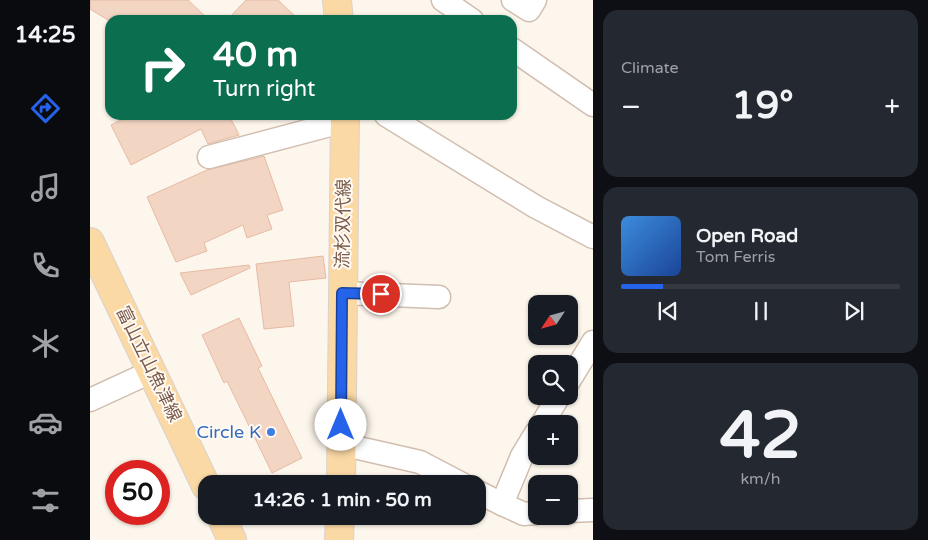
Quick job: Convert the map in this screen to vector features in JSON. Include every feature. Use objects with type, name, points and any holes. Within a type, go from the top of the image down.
[{"type":"main road","points":[[337,0],[338,15]]},
{"type":"main road","name":"流杉双代線","points":[[340,475],[345,120]]},
{"type":"main road","name":"富山立山魚津線","points":[[90,242],[201,475]]},
{"type":"main road","points":[[224,525],[232,540]]},
{"type":"main road","points":[[339,540],[340,525]]},
{"type":"street","points":[[443,0],[465,15]]},
{"type":"street","points":[[513,0],[529,10],[535,0]]},
{"type":"street","points":[[517,52],[593,105]]},
{"type":"street","points":[[209,158],[338,120]]},
{"type":"street","points":[[394,120],[536,207],[593,237]]},
{"type":"street","points":[[342,293],[439,296]]},
{"type":"street","points":[[578,366],[593,342]]},
{"type":"street","points":[[90,400],[153,371]]},
{"type":"street","points":[[341,444],[420,462],[445,475]]},
{"type":"street","points":[[502,504],[528,446]]},
{"type":"street","points":[[486,496],[524,514],[528,514]]},
{"type":"street","points":[[578,511],[593,510]]},
{"type":"building","points":[[90,0],[188,0],[204,15],[105,15],[105,18],[90,9]]},
{"type":"building","points":[[246,0],[278,0],[294,15],[232,15]]},
{"type":"building","points":[[121,120],[232,120],[239,135],[208,144],[201,129],[131,165],[111,125]]},
{"type":"building","points":[[264,156],[283,210],[267,215],[272,229],[247,238],[243,225],[204,243],[207,251],[176,262],[147,197],[207,170]]},
{"type":"building","points":[[323,256],[326,278],[289,282],[294,326],[264,329],[256,264]]},
{"type":"building","points":[[249,265],[250,268],[191,295],[180,273]]},
{"type":"building","points":[[239,318],[262,366],[258,368],[302,458],[272,473],[227,381],[224,383],[202,335]]},
{"type":"place","name":"Circle K","points":[[271,432]]},
{"type":"route","points":[[341,425],[342,293],[381,294]]}]
